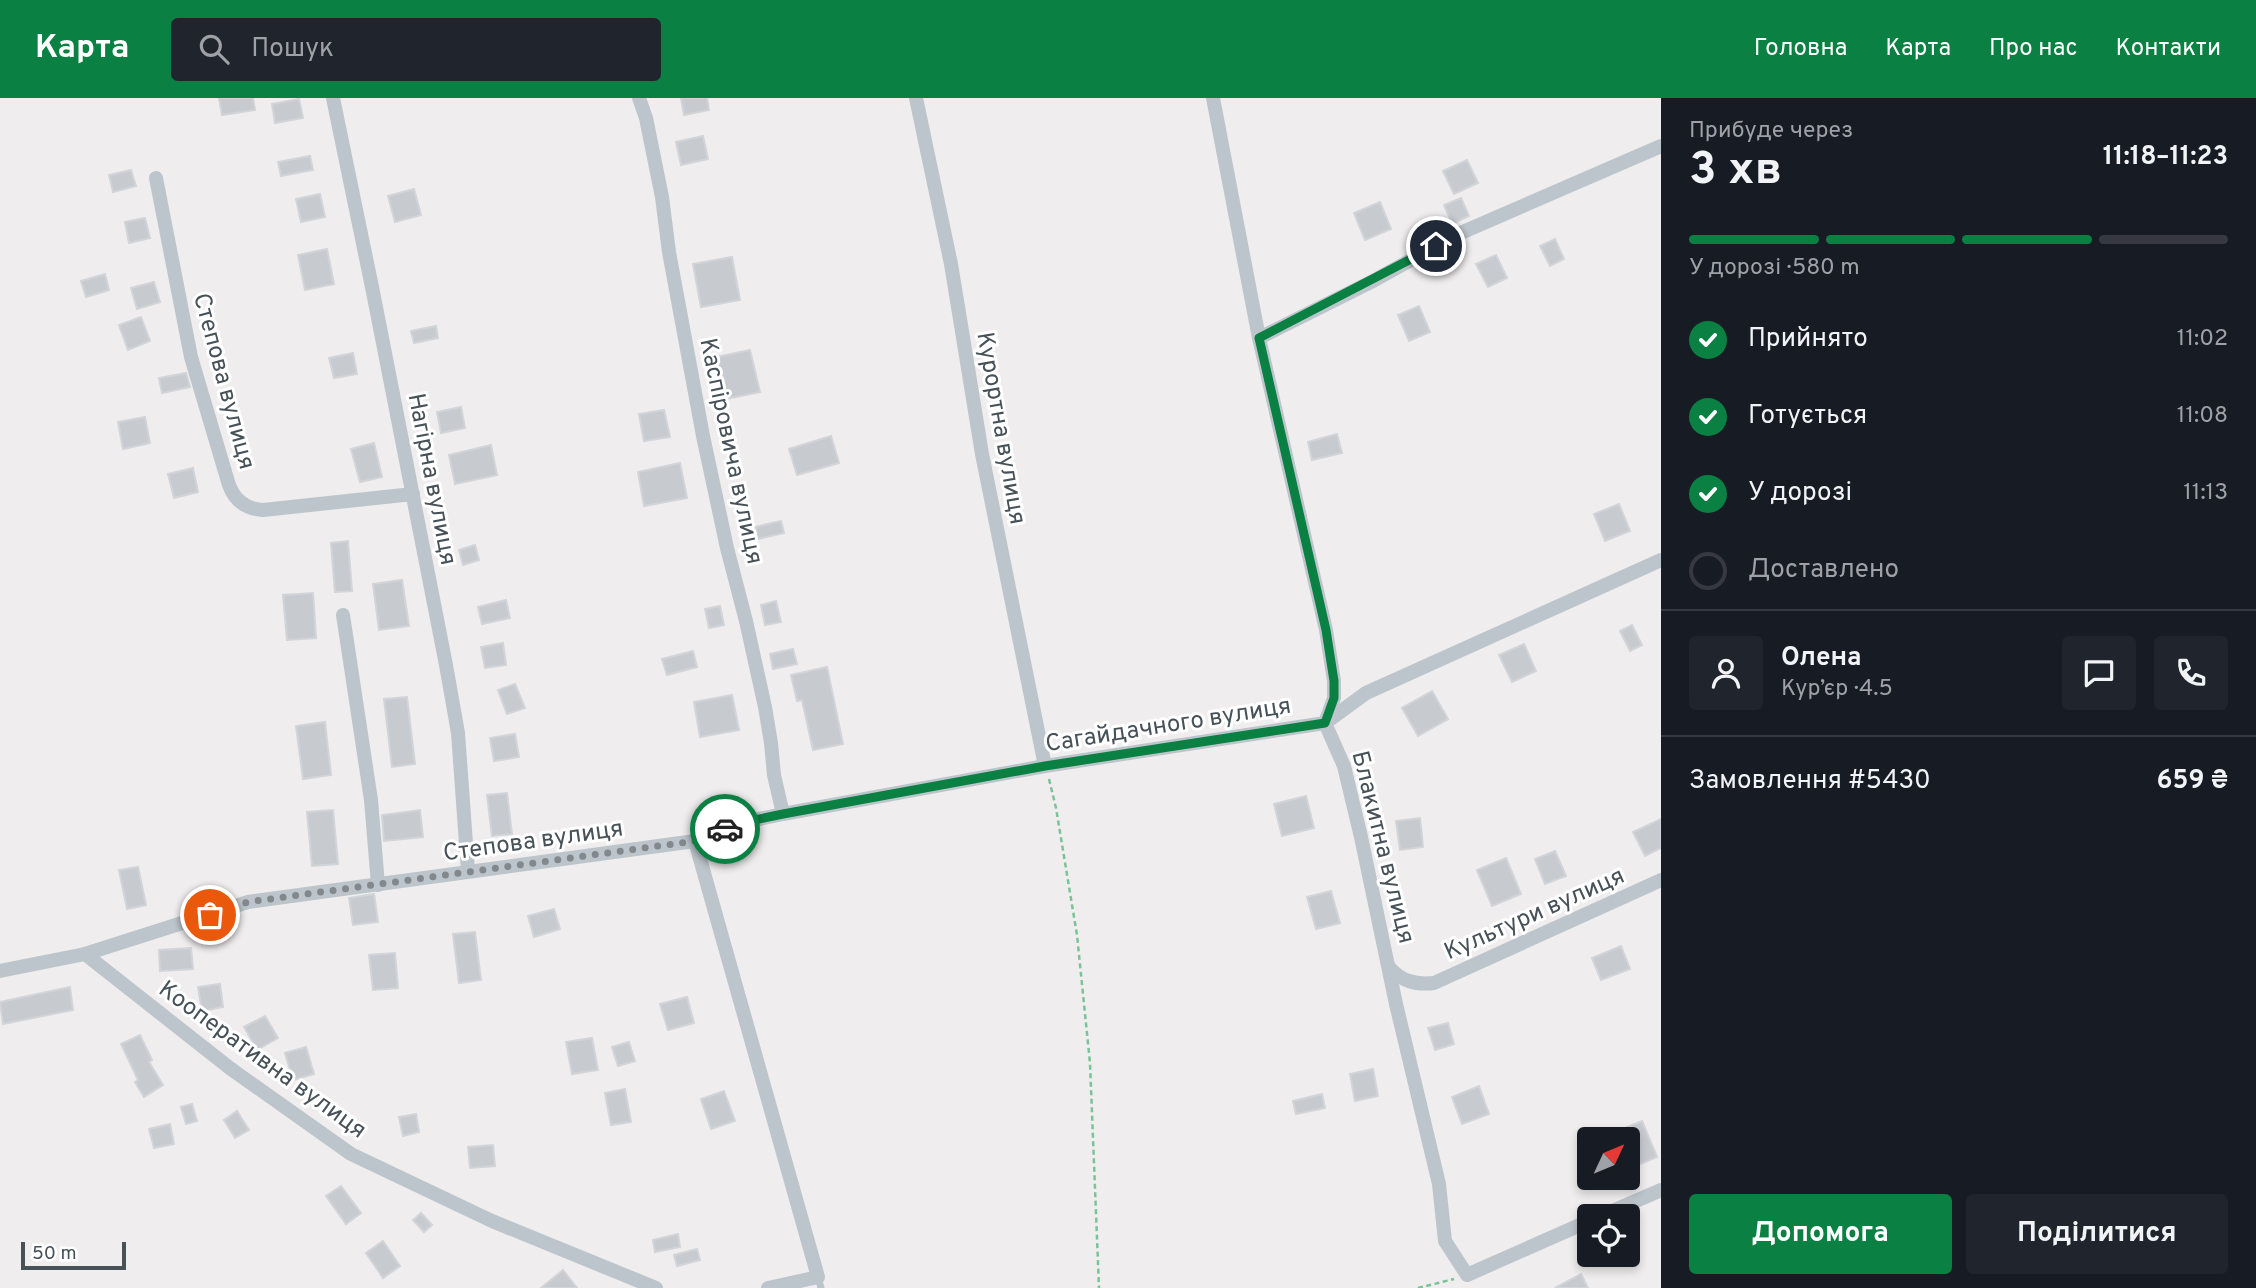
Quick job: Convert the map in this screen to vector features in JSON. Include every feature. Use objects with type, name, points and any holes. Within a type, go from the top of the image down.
[{"type":"street","name":"Нагірна вулиця","points":[[333,98],[446,665],[457,733],[468,871]]},
{"type":"street","name":"Каспіровича вулиця","points":[[639,98],[646,118],[662,197],[669,252],[702,436],[746,621],[783,814]]},
{"type":"street","name":"Курортна вулиця","points":[[916,98],[951,264],[982,454],[1045,766]]},
{"type":"street","points":[[1213,98],[1259,338],[1326,630],[1334,698],[1325,723]]},
{"type":"street","points":[[1259,338],[1457,235],[1661,146]]},
{"type":"street","name":"Степова вулиця","points":[[156,178],[191,356],[229,485],[236,498],[248,507],[263,510],[413,494]]},
{"type":"street","name":"Сагайдачного вулиця","points":[[695,841],[740,823],[783,814],[1045,766],[1325,723],[1366,693],[1661,560]]},
{"type":"street","points":[[343,615],[371,800],[378,885]]},
{"type":"street","name":"Блакитна вулиця","points":[[1325,723],[1344,766],[1439,1184],[1445,1241],[1467,1275]]},
{"type":"street","name":"Степова вулиця","points":[[85,954],[248,902],[695,841]]},
{"type":"street","points":[[695,841],[820,1282],[768,1288]]},
{"type":"street","name":"Культури вулиця","points":[[1389,966],[1395,974],[1413,983],[1434,983],[1661,880]]},
{"type":"street","points":[[1,967],[85,954]]},
{"type":"street","name":"Кооперативна вулиця","points":[[85,954],[232,1069],[351,1154],[492,1220],[656,1288]]},
{"type":"street","points":[[1628,1204],[1661,1189]]},
{"type":"street","points":[[1467,1275],[1577,1226]]},
{"type":"path","points":[[1045,766],[1056,808],[1077,934],[1090,1063],[1099,1288]]},
{"type":"path","points":[[1418,1288],[1467,1275]]},
{"type":"building","points":[[219,98],[253,98],[255,110],[222,115]]},
{"type":"building","points":[[681,98],[707,98],[709,110],[684,115]]},
{"type":"building","points":[[299,99],[303,118],[275,123],[272,104]]},
{"type":"building","points":[[703,136],[708,159],[681,165],[676,142]]},
{"type":"building","points":[[310,156],[313,170],[281,176],[278,162]]},
{"type":"building","points":[[1467,160],[1478,183],[1454,194],[1443,171]]},
{"type":"building","points":[[131,170],[136,186],[113,192],[109,175]]},
{"type":"building","points":[[414,189],[421,215],[395,222],[388,196]]},
{"type":"building","points":[[320,194],[325,217],[301,222],[296,199]]},
{"type":"building","points":[[1461,198],[1469,216],[1452,224],[1444,205]]},
{"type":"building","points":[[1380,202],[1391,229],[1365,240],[1354,213]]},
{"type":"building","points":[[145,218],[150,238],[129,243],[125,222]]},
{"type":"building","points":[[1555,239],[1564,259],[1550,266],[1540,246]]},
{"type":"building","points":[[327,249],[334,284],[305,290],[298,255]]},
{"type":"building","points":[[1496,255],[1507,278],[1488,287],[1476,264]]},
{"type":"building","points":[[732,257],[740,300],[701,307],[693,264]]},
{"type":"building","points":[[105,274],[109,290],[86,297],[81,281]]},
{"type":"building","points":[[154,282],[160,302],[137,309],[131,288]]},
{"type":"building","points":[[1419,306],[1430,332],[1409,341],[1398,315]]},
{"type":"building","points":[[141,317],[150,341],[128,350],[119,325]]},
{"type":"building","points":[[436,326],[438,338],[414,343],[411,331]]},
{"type":"building","points":[[750,350],[760,392],[721,400],[712,358]]},
{"type":"building","points":[[353,353],[357,374],[334,378],[329,358]]},
{"type":"building","points":[[186,373],[190,387],[162,393],[159,378]]},
{"type":"building","points":[[461,407],[465,428],[441,433],[437,412]]},
{"type":"building","points":[[664,410],[670,437],[644,441],[639,414]]},
{"type":"building","points":[[145,417],[150,443],[123,449],[118,422]]},
{"type":"building","points":[[1337,434],[1342,453],[1312,460],[1308,442]]},
{"type":"building","points":[[831,436],[839,463],[797,475],[789,449]]},
{"type":"building","points":[[374,443],[382,477],[360,482],[351,449]]},
{"type":"building","points":[[491,445],[497,475],[455,484],[449,455]]},
{"type":"building","points":[[680,463],[687,498],[644,506],[638,472]]},
{"type":"building","points":[[193,468],[198,492],[174,498],[168,474]]},
{"type":"building","points":[[1619,504],[1630,531],[1605,541],[1594,514]]},
{"type":"building","points":[[781,521],[784,533],[758,539],[755,527]]},
{"type":"building","points":[[348,541],[352,591],[335,592],[331,543]]},
{"type":"building","points":[[475,545],[479,560],[463,565],[459,550]]},
{"type":"building","points":[[402,580],[409,626],[379,630],[373,584]]},
{"type":"building","points":[[313,593],[316,638],[287,640],[283,595]]},
{"type":"building","points":[[506,600],[510,618],[482,624],[478,607]]},
{"type":"building","points":[[776,601],[781,622],[765,625],[761,605]]},
{"type":"building","points":[[720,606],[724,625],[709,628],[705,609]]},
{"type":"building","points":[[1632,625],[1642,645],[1630,651],[1620,631]]},
{"type":"building","points":[[503,643],[506,665],[485,668],[481,647]]},
{"type":"building","points":[[1524,644],[1536,671],[1512,682],[1499,655]]},
{"type":"building","points":[[793,649],[797,664],[773,669],[770,654]]},
{"type":"building","points":[[693,651],[697,667],[667,675],[662,659]]},
{"type":"building","points":[[827,667],[843,744],[813,750],[802,700],[797,701],[791,675]]},
{"type":"building","points":[[515,684],[525,708],[507,714],[498,690]]},
{"type":"building","points":[[1432,691],[1448,719],[1418,736],[1402,708]]},
{"type":"building","points":[[732,695],[739,730],[700,737],[694,702]]},
{"type":"building","points":[[407,697],[415,764],[392,767],[384,699]]},
{"type":"building","points":[[325,722],[331,775],[303,779],[296,726]]},
{"type":"building","points":[[515,734],[519,757],[494,761],[490,738]]},
{"type":"building","points":[[507,793],[512,834],[492,836],[487,795]]},
{"type":"building","points":[[1306,796],[1314,828],[1282,836],[1274,804]]},
{"type":"building","points":[[333,810],[338,864],[312,866],[307,812]]},
{"type":"building","points":[[420,810],[423,837],[384,841],[382,815]]},
{"type":"building","points":[[1420,818],[1423,847],[1400,850],[1396,821]]},
{"type":"building","points":[[1661,819],[1661,848],[1645,856],[1633,832]]},
{"type":"building","points":[[1555,851],[1566,876],[1545,884],[1535,859]]},
{"type":"building","points":[[1506,858],[1521,894],[1492,906],[1477,870]]},
{"type":"building","points":[[138,867],[146,905],[127,909],[119,870]]},
{"type":"building","points":[[1331,891],[1340,923],[1316,929],[1307,897]]},
{"type":"building","points":[[374,894],[378,922],[353,925],[349,898]]},
{"type":"building","points":[[554,909],[560,929],[534,937],[528,916]]},
{"type":"building","points":[[475,932],[481,980],[459,983],[453,934]]},
{"type":"building","points":[[1621,946],[1630,969],[1601,980],[1592,958]]},
{"type":"building","points":[[191,948],[193,969],[160,971],[159,950]]},
{"type":"building","points":[[395,953],[398,988],[373,990],[369,955]]},
{"type":"building","points":[[220,984],[223,1007],[202,1011],[198,987]]},
{"type":"building","points":[[70,987],[73,1010],[3,1024],[0,1002]]},
{"type":"building","points":[[687,997],[694,1023],[668,1030],[660,1004]]},
{"type":"building","points":[[265,1016],[278,1038],[257,1050],[244,1027]]},
{"type":"building","points":[[1448,1023],[1454,1044],[1435,1050],[1428,1028]]},
{"type":"building","points":[[140,1035],[152,1060],[149,1062],[163,1085],[144,1097],[135,1082],[138,1080],[121,1044]]},
{"type":"building","points":[[592,1038],[598,1070],[572,1074],[566,1042]]},
{"type":"building","points":[[629,1042],[635,1061],[618,1066],[612,1047]]},
{"type":"building","points":[[306,1047],[314,1074],[293,1080],[285,1053]]},
{"type":"building","points":[[1373,1069],[1378,1096],[1355,1101],[1350,1074]]},
{"type":"building","points":[[1479,1086],[1489,1114],[1462,1124],[1452,1097]]},
{"type":"building","points":[[625,1089],[631,1122],[611,1125],[605,1093]]},
{"type":"building","points":[[724,1091],[735,1121],[711,1129],[701,1099]]},
{"type":"building","points":[[1322,1094],[1325,1108],[1296,1114],[1293,1101]]},
{"type":"building","points":[[192,1104],[197,1121],[186,1124],[181,1107]]},
{"type":"building","points":[[237,1111],[249,1130],[235,1138],[224,1120]]},
{"type":"building","points":[[416,1114],[419,1132],[403,1136],[399,1117]]},
{"type":"building","points":[[1642,1121],[1657,1157],[1640,1164],[1640,1127],[1627,1127]]},
{"type":"building","points":[[170,1124],[174,1144],[154,1148],[149,1129]]},
{"type":"building","points":[[493,1145],[495,1166],[470,1168],[468,1147]]},
{"type":"building","points":[[341,1186],[361,1213],[346,1224],[326,1196]]},
{"type":"building","points":[[421,1213],[432,1225],[424,1232],[413,1220]]},
{"type":"building","points":[[678,1234],[680,1247],[655,1252],[653,1240]]},
{"type":"building","points":[[383,1241],[400,1266],[383,1278],[366,1253]]},
{"type":"building","points":[[697,1249],[700,1260],[677,1266],[674,1255]]},
{"type":"building","points":[[563,1270],[577,1288],[541,1288]]},
{"type":"building","points":[[1581,1274],[1588,1288],[1555,1288]]},
{"type":"way so far","points":[[210,915],[248,902],[695,841],[725,829]]},
{"type":"route","points":[[725,829],[783,814],[1045,766],[1325,723],[1334,698],[1326,630],[1259,338],[1436,246]]}]
